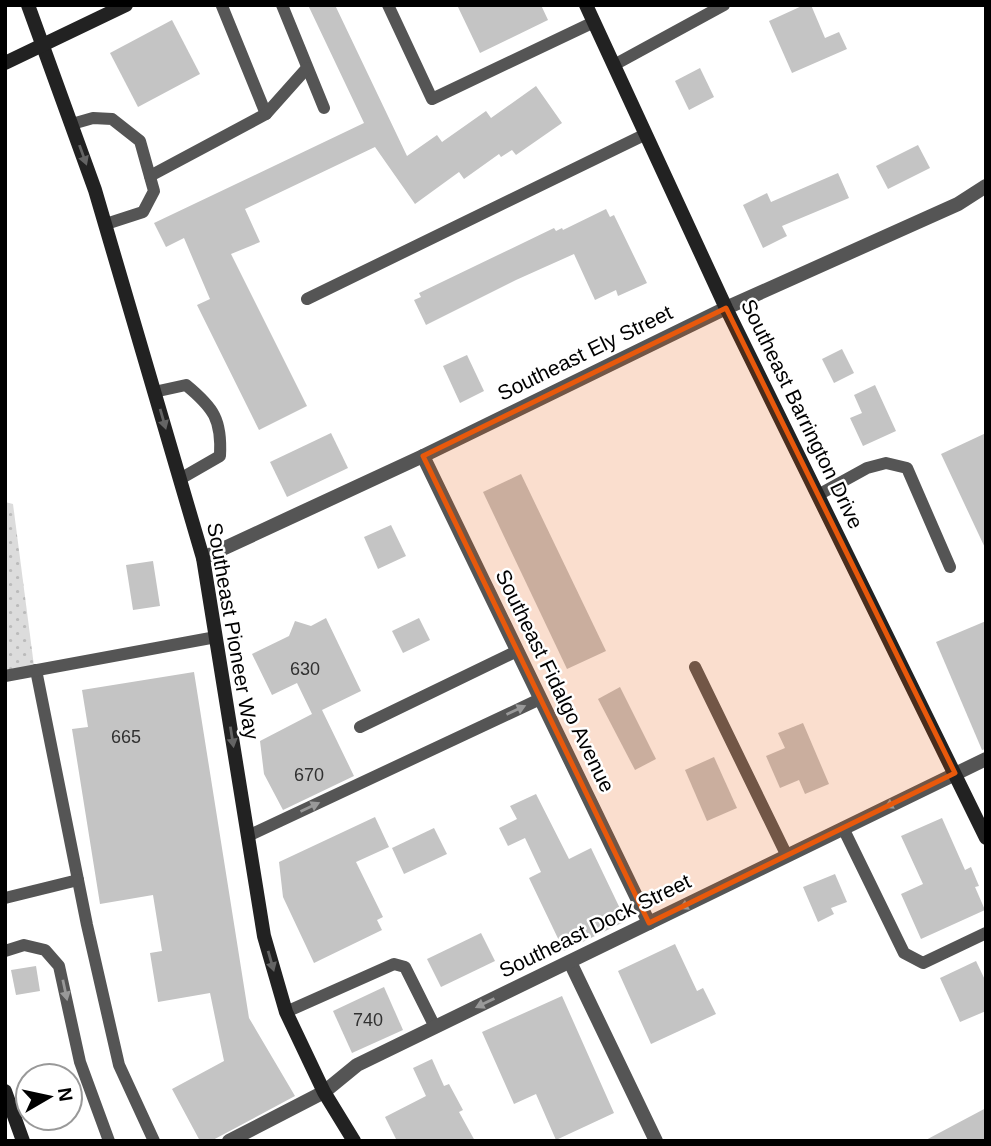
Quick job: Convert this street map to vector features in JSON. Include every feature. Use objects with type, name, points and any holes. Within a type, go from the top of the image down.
[{"type":"street","name":"Southeast Pioneer Way","points":[[28,5],[106,224],[203,558],[264,936],[286,1012],[324,1091],[354,1141]]},
{"type":"street","points":[[5,63],[126,5]]},
{"type":"street","name":"Southeast Barrington Drive","points":[[586,5],[726,308],[986,838]]},
{"type":"street","name":"Southeast Ely Street","points":[[203,558],[423,456],[726,308],[958,204],[986,186]]},
{"type":"street","name":"Southeast Fidalgo Avenue","points":[[423,456],[649,923]]},
{"type":"street","name":"Southeast Dock Street","points":[[229,1141],[324,1091],[357,1065],[986,759]]},
{"type":"street","points":[[570,962],[656,1141]]},
{"type":"street","points":[[5,1091],[23,1141]]},
{"type":"lane","points":[[282,5],[324,108]]},
{"type":"lane","points":[[388,5],[432,99],[594,22]]},
{"type":"lane","points":[[614,65],[724,5]]},
{"type":"lane","points":[[222,6],[266,114]]},
{"type":"lane","points":[[150,176],[266,114],[307,68]]},
{"type":"lane","points":[[72,124],[93,118],[112,118],[141,141],[154,191],[142,212],[106,224]]},
{"type":"lane","points":[[307,299],[646,134]]},
{"type":"lane","points":[[154,392],[187,385],[206,401],[222,431],[220,456],[180,479]]},
{"type":"lane","points":[[818,495],[867,468],[886,463],[906,468],[950,566]]},
{"type":"lane","points":[[5,676],[216,637]]},
{"type":"lane","points":[[360,727],[517,651]]},
{"type":"lane","points":[[695,667],[787,856]]},
{"type":"lane","points":[[36,670],[119,1065],[154,1141]]},
{"type":"lane","points":[[248,836],[540,699]]},
{"type":"lane","points":[[843,828],[904,953],[923,963],[986,933]]},
{"type":"lane","points":[[5,898],[78,880]]},
{"type":"lane","points":[[5,951],[24,945],[45,950],[60,966],[80,1062],[109,1141]]},
{"type":"lane","points":[[286,1012],[394,964],[405,967],[435,1027]]},
{"type":"highlighted area","points":[[726,308],[955,773],[649,923],[423,456]]},
{"type":"shaded area","points":[[5,502],[13,504],[34,666],[5,670]]},
{"type":"building","points":[[308,5],[335,5],[407,156],[437,135],[442,142],[486,111],[491,118],[536,86],[562,123],[516,155],[512,150],[501,157],[499,154],[464,179],[459,172],[415,204],[375,147],[245,209],[260,242],[231,254],[307,406],[259,430],[197,305],[210,299],[184,238],[166,247],[154,223],[364,123]]},
{"type":"building","points":[[457,5],[541,5],[548,20],[480,53]]},
{"type":"building","points":[[804,5],[811,5],[825,38],[839,32],[847,49],[792,73],[769,21]]},
{"type":"building","points":[[172,20],[200,74],[138,107],[110,53]]},
{"type":"building","points":[[700,68],[714,97],[689,110],[675,81]]},
{"type":"building","points":[[918,145],[930,168],[888,189],[876,166]]},
{"type":"building","points":[[838,173],[849,198],[782,226],[787,236],[763,248],[743,205],[767,193],[771,202]]},
{"type":"building","points":[[606,209],[610,217],[614,215],[647,283],[618,296],[616,290],[595,300],[574,254],[426,325],[414,300],[421,297],[419,293],[554,228],[556,231],[562,228],[563,230]]},
{"type":"building","points":[[842,349],[854,373],[834,383],[822,359]]},
{"type":"building","points":[[467,355],[484,391],[460,403],[443,366]]},
{"type":"building","points":[[875,385],[896,431],[863,446],[850,418],[862,413],[854,395]]},
{"type":"building","points":[[331,433],[348,468],[287,497],[270,462]]},
{"type":"building","points":[[986,433],[986,550],[941,454]]},
{"type":"building","points":[[521,474],[606,651],[567,669],[483,492]]},
{"type":"building","points":[[391,525],[406,556],[378,569],[364,537]]},
{"type":"building","points":[[153,561],[160,606],[133,610],[126,565]]},
{"type":"building","points":[[326,618],[361,691],[322,710],[354,776],[283,810],[264,774],[260,741],[312,714],[297,683],[272,695],[252,654],[289,636],[295,621],[311,626]]},
{"type":"building","points":[[419,618],[430,640],[403,653],[392,631]]},
{"type":"building","points":[[986,621],[986,749],[982,750],[936,642]]},
{"type":"building","points":[[194,672],[249,1018],[295,1096],[211,1141],[200,1141],[172,1089],[224,1061],[210,993],[158,1002],[150,953],[162,951],[153,895],[100,904],[72,729],[88,727],[82,690]]},
{"type":"building","points":[[620,687],[656,759],[635,770],[598,699]]},
{"type":"building","points":[[803,723],[829,784],[805,794],[799,780],[780,788],[766,756],[785,748],[778,733]]},
{"type":"building","points":[[714,757],[737,808],[707,821],[685,770]]},
{"type":"building","points":[[536,794],[569,859],[591,848],[626,921],[564,951],[529,878],[541,872],[525,838],[508,846],[499,828],[517,819],[510,806]]},
{"type":"building","points":[[375,817],[389,847],[356,862],[383,917],[377,920],[382,930],[314,963],[283,897],[279,862]]},
{"type":"building","points":[[942,818],[965,870],[971,867],[979,886],[975,887],[985,910],[921,939],[901,894],[923,884],[901,836]]},
{"type":"building","points":[[434,828],[447,854],[404,874],[392,848]]},
{"type":"building","points":[[835,874],[847,902],[831,908],[834,914],[818,922],[803,887]]},
{"type":"building","points":[[481,933],[495,961],[441,987],[427,959]]},
{"type":"building","points":[[675,944],[697,991],[703,988],[716,1014],[651,1044],[618,971]]},
{"type":"building","points":[[976,961],[986,982],[986,1011],[960,1022],[940,978]]},
{"type":"building","points":[[36,966],[40,991],[16,995],[11,970]]},
{"type":"building","points":[[384,987],[403,1030],[352,1053],[333,1011]]},
{"type":"building","points":[[562,996],[614,1113],[556,1140],[536,1094],[514,1104],[482,1032]]},
{"type":"building","points":[[432,1059],[444,1086],[449,1084],[463,1110],[459,1112],[475,1141],[397,1141],[385,1117],[426,1096],[413,1068]]},
{"type":"building","points":[[986,1108],[986,1141],[924,1141]]}]
